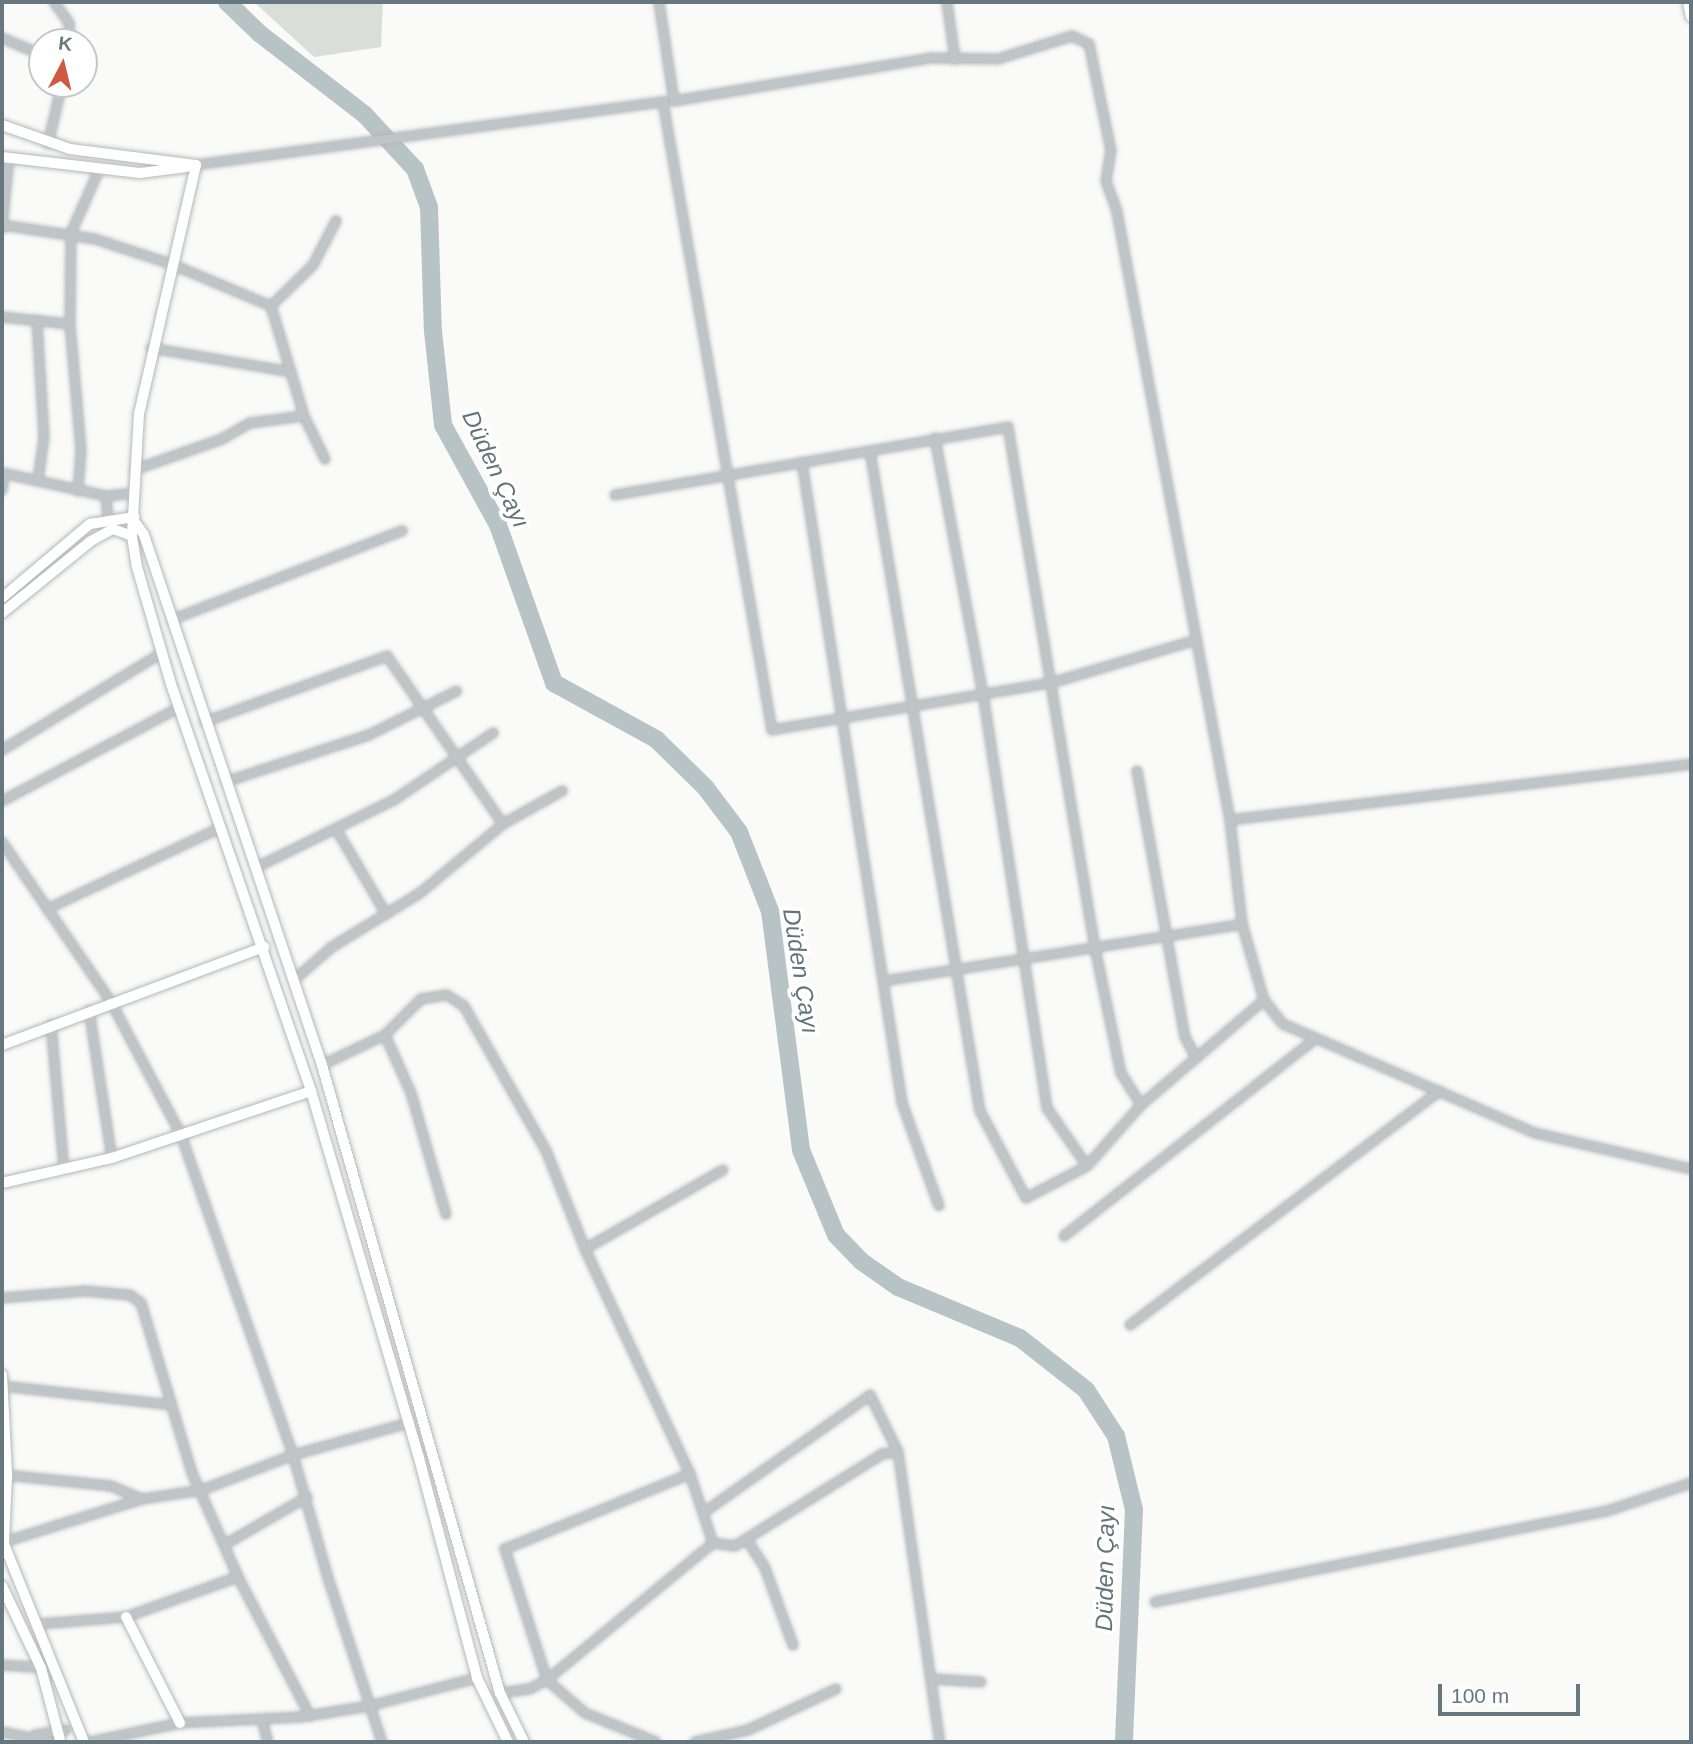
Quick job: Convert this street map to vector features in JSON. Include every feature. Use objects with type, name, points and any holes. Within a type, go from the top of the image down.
[{"type":"main road","points":[[1688,2],[1691,17]]},
{"type":"main road","points":[[2,125],[48,144],[99,155],[196,165]]},
{"type":"main road","points":[[5,158],[99,170],[166,172],[196,165]]},
{"type":"main road","points":[[196,165],[151,348],[134,470],[132,537],[180,707],[311,1091],[408,1423],[477,1678],[484,1699],[508,1742]]},
{"type":"main road","points":[[2,598],[90,524],[110,524],[133,519]]},
{"type":"main road","points":[[133,519],[144,535],[204,722],[323,1065],[499,1693],[524,1742]]},
{"type":"main road","points":[[110,524],[132,537]]},
{"type":"main road","points":[[2,613],[110,524]]},
{"type":"main road","points":[[238,875],[255,868]]},
{"type":"main road","points":[[2,1045],[51,1024],[264,947]]},
{"type":"main road","points":[[2,1184],[112,1158],[311,1091]]},
{"type":"main road","points":[[2,1375],[3,1541],[40,1625],[82,1737],[59,1737],[41,1668],[2,1587]]},
{"type":"main road","points":[[125,1617],[180,1723]]},
{"type":"main road","points":[[484,1699],[499,1693]]},
{"type":"street","points":[[54,2],[69,23],[69,28]]},
{"type":"street","points":[[659,2],[674,101]]},
{"type":"street","points":[[947,2],[955,59]]},
{"type":"street","points":[[196,165],[674,101],[929,58],[998,59],[1072,36],[1089,44],[1111,150],[1106,181],[1117,212],[1230,820],[1242,924],[1264,1000],[1283,1024],[1535,1133],[1691,1169]]},
{"type":"street","points":[[2,38],[28,49]]},
{"type":"street","points":[[48,144],[59,98]]},
{"type":"street","points":[[663,102],[772,730],[1051,683],[1196,640]]},
{"type":"street","points":[[5,158],[2,227],[71,233],[171,264],[271,306]]},
{"type":"street","points":[[78,491],[82,450],[71,324],[71,233],[99,170]]},
{"type":"street","points":[[271,306],[313,265],[336,220]]},
{"type":"street","points":[[271,306],[304,416],[325,459]]},
{"type":"street","points":[[2,317],[71,324]]},
{"type":"street","points":[[37,320],[44,437],[38,480]]},
{"type":"street","points":[[151,348],[291,372]]},
{"type":"street","points":[[134,470],[222,439],[250,423],[304,416]]},
{"type":"street","points":[[615,495],[1008,428],[1096,948],[1121,1073],[1141,1105]]},
{"type":"street","points":[[935,439],[983,694],[1047,1108],[1087,1166]]},
{"type":"street","points":[[870,451],[980,1111],[1026,1198],[1087,1166],[1141,1105],[1264,1000]]},
{"type":"street","points":[[802,462],[902,1103],[939,1206]]},
{"type":"street","points":[[2,490],[3,473],[78,491],[106,495],[133,493]]},
{"type":"street","points":[[106,495],[110,524]]},
{"type":"street","points":[[171,620],[402,531]]},
{"type":"street","points":[[2,750],[163,652]]},
{"type":"street","points":[[204,722],[387,656],[421,710],[503,824]]},
{"type":"street","points":[[225,782],[369,734],[457,691]]},
{"type":"street","points":[[2,801],[180,707]]},
{"type":"street","points":[[255,868],[394,800],[493,733]]},
{"type":"street","points":[[1230,820],[1691,764]]},
{"type":"street","points":[[1137,771],[1185,1037],[1196,1058]]},
{"type":"street","points":[[293,981],[332,947],[420,893],[503,824],[562,791]]},
{"type":"street","points":[[47,909],[222,827]]},
{"type":"street","points":[[336,829],[386,914]]},
{"type":"street","points":[[2,842],[111,1002],[181,1135],[307,1497],[382,1742]]},
{"type":"street","points":[[884,981],[1242,924]]},
{"type":"street","points":[[323,1065],[385,1035],[421,999],[433,994],[447,995],[464,1006],[547,1153],[585,1249],[690,1474],[713,1543]]},
{"type":"street","points":[[89,1010],[112,1158]]},
{"type":"street","points":[[51,1024],[64,1169]]},
{"type":"street","points":[[385,1035],[411,1093],[446,1214]]},
{"type":"street","points":[[1064,1236],[1315,1039]]},
{"type":"street","points":[[1130,1325],[1439,1091]]},
{"type":"street","points":[[585,1249],[723,1170]]},
{"type":"street","points":[[2,1297],[86,1291],[130,1295],[141,1303],[192,1473],[202,1490],[238,1577],[310,1716]]},
{"type":"street","points":[[2,1386],[171,1405]]},
{"type":"street","points":[[703,1513],[870,1395],[898,1452],[933,1679],[940,1742]]},
{"type":"street","points":[[3,1541],[142,1499],[202,1490],[293,1455],[408,1423]]},
{"type":"street","points":[[499,1693],[529,1689],[547,1680],[713,1543],[735,1546],[882,1454],[898,1452]]},
{"type":"street","points":[[656,1742],[585,1713],[547,1680],[505,1549],[690,1474]]},
{"type":"street","points":[[4,1475],[111,1486],[142,1499]]},
{"type":"street","points":[[1155,1602],[1607,1511],[1691,1483]]},
{"type":"street","points":[[224,1545],[307,1497]]},
{"type":"street","points":[[747,1540],[765,1569],[793,1645]]},
{"type":"street","points":[[40,1625],[125,1617],[238,1577]]},
{"type":"street","points":[[2,1665],[41,1668]]},
{"type":"street","points":[[90,1742],[180,1723],[310,1716],[369,1706],[477,1678]]},
{"type":"street","points":[[933,1679],[981,1682]]},
{"type":"street","points":[[695,1742],[748,1730],[836,1689]]},
{"type":"street","points":[[262,1720],[268,1742]]},
{"type":"street","points":[[2,1732],[23,1737],[59,1737]]},
{"type":"street","points":[[23,1737],[59,1737]]},
{"type":"street","points":[[82,1737],[102,1738]]},
{"type":"shaded area","points":[[254,2],[383,2],[381,47],[314,57]]},
{"type":"waterway","name":"Düden Çayı","points":[[227,2],[259,33],[365,115],[415,169],[429,207],[433,331],[443,425],[498,525],[554,683],[656,739],[705,787],[739,832],[770,911],[801,1150],[836,1235],[861,1261],[898,1287],[1020,1338],[1086,1390],[1116,1436],[1134,1510],[1124,1742]]}]
